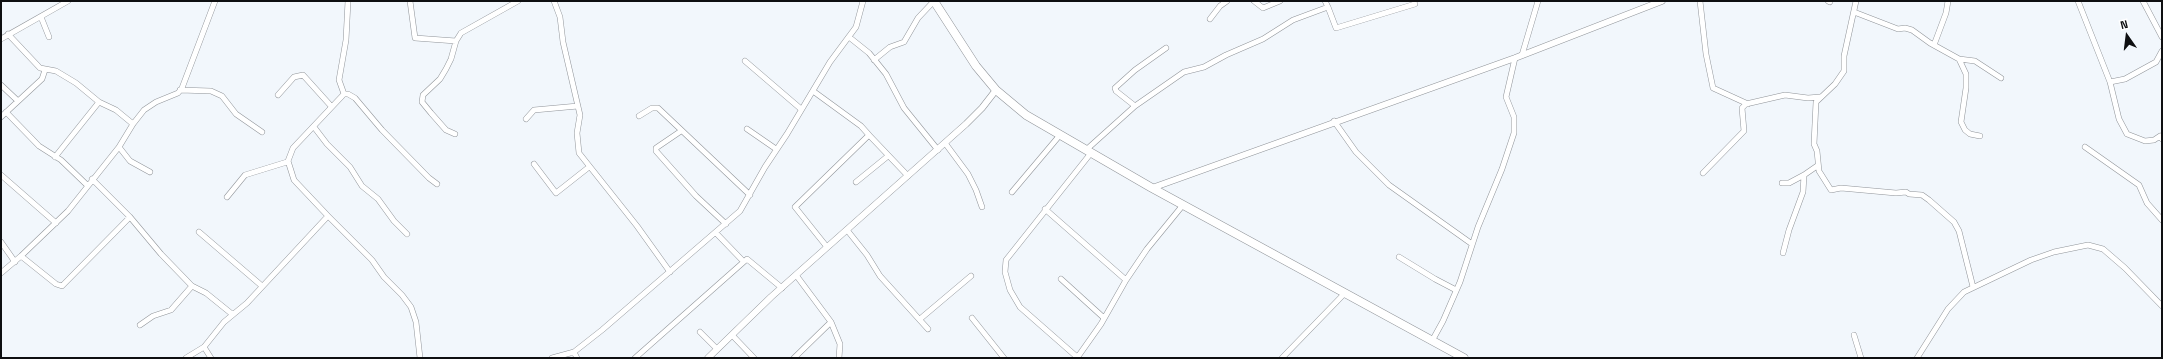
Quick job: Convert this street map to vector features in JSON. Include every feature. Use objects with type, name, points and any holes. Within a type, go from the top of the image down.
[{"type":"highway","points":[[934,1],[976,66],[996,90],[1026,115],[1152,188],[1344,294],[1464,358]]},
{"type":"street","points":[[1,39],[68,1]]},
{"type":"street","points":[[1,273],[22,256],[72,207],[92,178],[118,147],[133,124],[148,107],[172,97],[180,90],[215,1]]},
{"type":"street","points":[[344,94],[339,80],[346,40],[348,1]]},
{"type":"street","points":[[410,1],[415,38],[456,41]]},
{"type":"street","points":[[455,134],[446,130],[421,99],[423,95],[440,79],[451,59],[456,41],[461,34],[470,27],[518,1]]},
{"type":"street","points":[[554,1],[560,17],[563,38],[580,115],[577,133],[578,148],[581,156],[637,226],[670,272]]},
{"type":"street","points":[[552,358],[574,352],[602,330],[740,212],[776,149],[830,62],[856,27],[863,1]]},
{"type":"street","points":[[874,60],[890,48],[904,42],[918,18],[934,1]]},
{"type":"street","points":[[1210,19],[1220,6],[1227,1]]},
{"type":"street","points":[[1254,1],[1263,8],[1280,1]]},
{"type":"street","points":[[1325,1],[1336,28],[1415,4]]},
{"type":"street","points":[[1522,55],[1538,1]]},
{"type":"street","points":[[1152,188],[1334,121],[1515,58],[1662,1]]},
{"type":"street","points":[[1700,1],[1706,54],[1713,88],[1748,104]]},
{"type":"street","points":[[1856,1],[1844,56],[1844,71],[1835,84],[1816,102],[1814,136],[1818,158],[1817,166],[1831,190],[1841,188],[1896,193],[1906,192],[1910,194],[1922,195],[1929,200],[1954,222],[1959,231],[1973,287]]},
{"type":"street","points":[[1934,45],[1946,13],[1948,1]]},
{"type":"street","points":[[2078,1],[2110,82],[2118,120],[2127,134],[2145,141],[2154,140],[2161,136]]},
{"type":"street","points":[[2143,1],[2162,37]]},
{"type":"street","points":[[1183,205],[1147,249],[1126,280],[1104,318],[1077,357],[1020,307],[1013,297],[1007,279],[1006,260],[1088,152],[1135,106],[1184,72],[1204,67],[1226,54],[1263,39],[1293,20],[1328,7]]},
{"type":"street","points":[[1854,12],[1898,29],[1905,28],[1912,30],[1934,45],[1959,59],[1975,60],[2001,78]]},
{"type":"street","points":[[41,17],[49,37]]},
{"type":"street","points":[[8,34],[40,68],[56,71],[76,83],[99,102],[116,110],[133,124]]},
{"type":"street","points":[[849,36],[886,74],[904,108],[917,121],[938,150]]},
{"type":"street","points":[[1135,106],[1116,91],[1115,88],[1135,70],[1166,48]]},
{"type":"street","points":[[2110,82],[2125,79],[2156,62],[2162,51]]},
{"type":"street","points":[[1432,341],[1443,321],[1456,290],[1478,227],[1502,169],[1514,134],[1514,117],[1506,96],[1515,58]]},
{"type":"street","points":[[1959,59],[1966,74],[1962,122],[1965,130],[1970,134],[1980,136]]},
{"type":"street","points":[[745,61],[801,109]]},
{"type":"street","points":[[1,117],[42,79],[45,70]]},
{"type":"street","points":[[278,95],[294,77],[303,75],[331,106]]},
{"type":"street","points":[[1,85],[18,101]]},
{"type":"street","points":[[180,90],[211,91],[222,96],[236,114],[262,132]]},
{"type":"street","points":[[708,358],[796,275],[938,150],[982,108],[996,90]]},
{"type":"street","points":[[813,91],[861,126],[908,176]]},
{"type":"street","points":[[344,94],[331,106],[314,127],[293,148],[287,162],[294,180],[372,260],[384,277],[402,295],[411,307],[416,322],[420,358]]},
{"type":"street","points":[[344,94],[348,94],[355,98],[382,130],[436,184]]},
{"type":"street","points":[[1703,173],[1744,131],[1742,108],[1748,104],[1785,95],[1808,98],[1820,97]]},
{"type":"street","points":[[55,157],[99,102]]},
{"type":"street","points":[[526,119],[534,110],[578,106]]},
{"type":"street","points":[[639,116],[652,108],[658,108],[681,132],[750,195]]},
{"type":"street","points":[[6,112],[39,146],[55,157],[87,185]]},
{"type":"street","points":[[1334,121],[1356,152],[1389,185],[1472,244]]},
{"type":"street","points":[[314,127],[327,144],[350,167],[362,186],[378,199],[394,221],[407,234]]},
{"type":"street","points":[[747,129],[776,149]]},
{"type":"street","points":[[681,132],[656,148],[656,151],[696,196],[726,224]]},
{"type":"street","points":[[827,247],[795,207],[869,135]]},
{"type":"street","points":[[1012,192],[1060,135]]},
{"type":"street","points":[[945,143],[968,174],[982,207]]},
{"type":"street","points":[[118,147],[130,161],[150,172]]},
{"type":"street","points":[[2085,147],[2140,185],[2147,203],[2162,220]]},
{"type":"street","points":[[856,182],[888,156]]},
{"type":"street","points":[[227,197],[245,175],[287,162]]},
{"type":"street","points":[[534,164],[556,193],[589,167]]},
{"type":"street","points":[[1782,184],[1789,183],[1817,166]]},
{"type":"street","points":[[1783,253],[1789,230],[1803,192],[1804,174]]},
{"type":"street","points":[[1,175],[56,223]]},
{"type":"street","points":[[92,178],[130,217],[161,254],[192,286],[206,293],[232,314]]},
{"type":"street","points":[[1045,209],[1126,280]]},
{"type":"street","points":[[186,358],[204,347],[232,314],[247,303],[328,216]]},
{"type":"street","points":[[22,256],[56,284],[62,286],[130,217]]},
{"type":"street","points":[[847,230],[868,255],[880,276],[928,329]]},
{"type":"street","points":[[199,232],[262,286]]},
{"type":"street","points":[[716,233],[743,261]]},
{"type":"street","points":[[1,242],[15,262]]},
{"type":"street","points":[[1916,358],[1956,299],[1973,287],[2031,260],[2054,252],[2088,245],[2109,253],[2162,306]]},
{"type":"street","points":[[1399,257],[1456,290]]},
{"type":"street","points":[[634,358],[747,259],[782,288]]},
{"type":"street","points":[[796,275],[830,322],[840,344],[838,358]]},
{"type":"street","points":[[920,319],[971,276]]},
{"type":"street","points":[[1061,279],[1104,318]]},
{"type":"street","points":[[140,325],[153,316],[171,310],[192,286]]},
{"type":"street","points":[[1282,358],[1344,294]]},
{"type":"street","points":[[972,318],[1004,358]]},
{"type":"street","points":[[794,358],[830,322]]},
{"type":"street","points":[[700,332],[717,349]]},
{"type":"street","points":[[732,334],[754,358]]},
{"type":"street","points":[[1854,335],[1861,358]]},
{"type":"street","points":[[204,347],[211,358]]},
{"type":"street","points":[[574,352],[577,358]]}]
